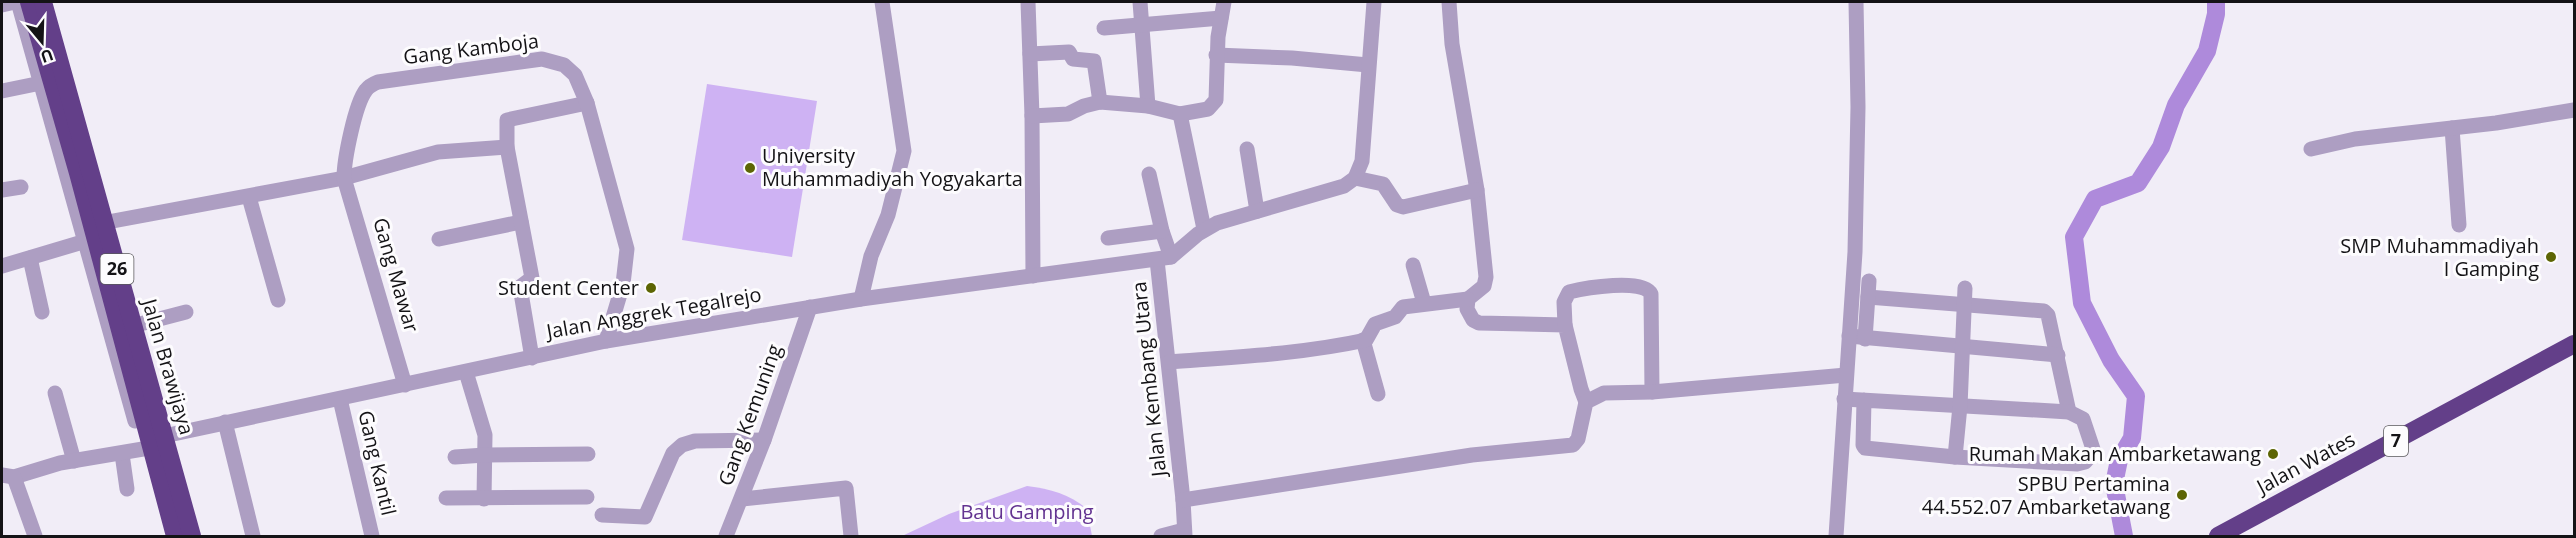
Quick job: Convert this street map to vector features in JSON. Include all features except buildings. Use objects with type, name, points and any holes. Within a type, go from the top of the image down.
[{"type":"highway","name":"Jalan Brawijaya","points":[[29,2],[71,175],[175,537]]},
{"type":"highway","name":"Jalan Brawijaya","points":[[43,2],[125,281],[192,537]]},
{"type":"highway","name":"Jalan Wates","points":[[2218,537],[2574,344]]},
{"type":"street","points":[[2,5],[17,2],[71,175],[86,241],[166,537]]},
{"type":"street","points":[[52,2],[113,221],[125,281],[140,324],[167,435],[201,537]]},
{"type":"street","points":[[861,299],[871,256],[888,215],[904,151],[882,2]]},
{"type":"street","points":[[1028,2],[1032,116],[1033,276]]},
{"type":"street","points":[[1140,2],[1148,106]]},
{"type":"street","points":[[1032,116],[1068,114],[1084,106],[1100,102],[1148,106],[1180,114],[1208,109],[1214,104],[1217,92],[1216,55],[1224,2]]},
{"type":"street","points":[[1164,259],[1204,229],[1217,223],[1344,186],[1355,178],[1362,161],[1374,2]]},
{"type":"street","points":[[1169,362],[1272,354],[1363,340],[1368,338],[1379,322],[1395,317],[1403,307],[1468,299],[1484,286],[1486,277],[1477,190],[1452,44],[1449,2]]},
{"type":"street","points":[[1836,537],[1855,252],[1858,118],[1856,2]]},
{"type":"street","points":[[1104,28],[1221,18]]},
{"type":"street","points":[[1030,54],[1069,52],[1072,58],[1094,61],[1100,102]]},
{"type":"street","points":[[1216,55],[1292,58],[1368,65]]},
{"type":"street","name":"Gang Kamboja","points":[[344,178],[344,164],[361,99],[368,88],[378,82],[549,59],[564,65],[575,75],[587,103],[627,252],[623,284],[606,341]]},
{"type":"street","points":[[2,91],[41,83]]},
{"type":"street","points":[[532,358],[520,287],[532,278],[507,147],[507,120],[587,103]]},
{"type":"street","points":[[2311,149],[2355,139],[2452,128],[2574,110]]},
{"type":"street","points":[[1180,114],[1204,229]]},
{"type":"street","points":[[2452,128],[2458,225]]},
{"type":"street","points":[[113,221],[344,178],[438,152],[507,147]]},
{"type":"street","points":[[1247,149],[1257,211]]},
{"type":"street","name":"Jalan Kembang Utara","points":[[1149,174],[1162,231],[1171,399],[1184,500],[1185,533]]},
{"type":"street","name":"Gang Mawar","points":[[344,178],[405,384]]},
{"type":"street","points":[[1355,178],[1383,184],[1397,205],[1403,207],[1477,190]]},
{"type":"street","points":[[2,190],[21,187]]},
{"type":"street","points":[[249,197],[278,300]]},
{"type":"street","points":[[439,239],[521,222]]},
{"type":"street","points":[[1108,238],[1162,231]]},
{"type":"street","points":[[2,266],[86,241]]},
{"type":"street","points":[[30,258],[42,312]]},
{"type":"street","name":"Jalan Anggrek Tegalrejo","points":[[167,435],[606,341],[861,299],[1164,259]]},
{"type":"street","points":[[1413,265],[1424,303]]},
{"type":"street","points":[[1865,339],[1869,281]]},
{"type":"street","points":[[1184,500],[1473,455],[1573,444],[1578,439],[1586,402],[1565,325],[1564,302],[1569,292],[1624,285],[1638,285],[1647,288],[1651,294],[1652,392]]},
{"type":"street","points":[[1955,457],[1960,406],[1965,288]]},
{"type":"street","points":[[1868,297],[1964,306],[2044,310],[2048,315],[2058,355],[2069,412]]},
{"type":"street","points":[[1468,299],[1466,306],[1468,313],[1479,323],[1565,325]]},
{"type":"street","name":"Gang Kemuning","points":[[726,537],[764,440],[810,307]]},
{"type":"street","points":[[140,324],[186,312]]},
{"type":"street","points":[[1849,336],[2058,355]]},
{"type":"street","points":[[1363,340],[1378,394]]},
{"type":"street","points":[[466,372],[484,426],[484,499]]},
{"type":"street","points":[[1586,402],[1604,393],[1652,392],[1846,375]]},
{"type":"street","points":[[55,393],[74,461]]},
{"type":"street","name":"Gang Kantil","points":[[340,399],[372,537]]},
{"type":"street","points":[[1844,399],[1864,400],[1960,406],[2069,412],[2083,419],[2094,447],[2091,457],[2077,464],[1955,457],[1865,448],[1863,445],[1864,400]]},
{"type":"street","points":[[225,422],[253,536]]},
{"type":"street","points":[[602,515],[645,517],[673,453],[682,445],[695,441],[764,440]]},
{"type":"street","points":[[35,537],[8,476],[143,449]]},
{"type":"street","points":[[122,454],[127,489]]},
{"type":"street","points":[[455,458],[485,455],[588,454]]},
{"type":"street","points":[[742,499],[846,488],[850,537]]},
{"type":"street","points":[[446,498],[587,497]]},
{"type":"street","points":[[1161,537],[1185,533]]},
{"type":"green space","points":[[707,84],[817,101],[792,257],[682,240]]},
{"type":"green space","name":"Batu Gamping","points":[[1027,486],[1059,493],[1087,509],[1092,536],[902,536],[949,514]]},
{"type":"waterway","points":[[2124,536],[2114,484],[2119,460],[2132,438],[2136,396],[2111,360],[2082,303],[2074,237],[2095,199],[2138,183],[2161,147],[2176,105],[2207,51],[2216,14],[2216,2]]},
{"type":"place","name":"University Muhammadiyah Yogyakarta","points":[[750,168]]},
{"type":"place","name":"SMP Muhammadiyah I Gamping","points":[[2551,257]]},
{"type":"place","name":"Student Center","points":[[651,288]]},
{"type":"place","name":"Rumah Makan Ambarketawang","points":[[2273,454]]},
{"type":"place","name":"SPBU Pertamina 44.552.07 Ambarketawang","points":[[2182,495]]}]
